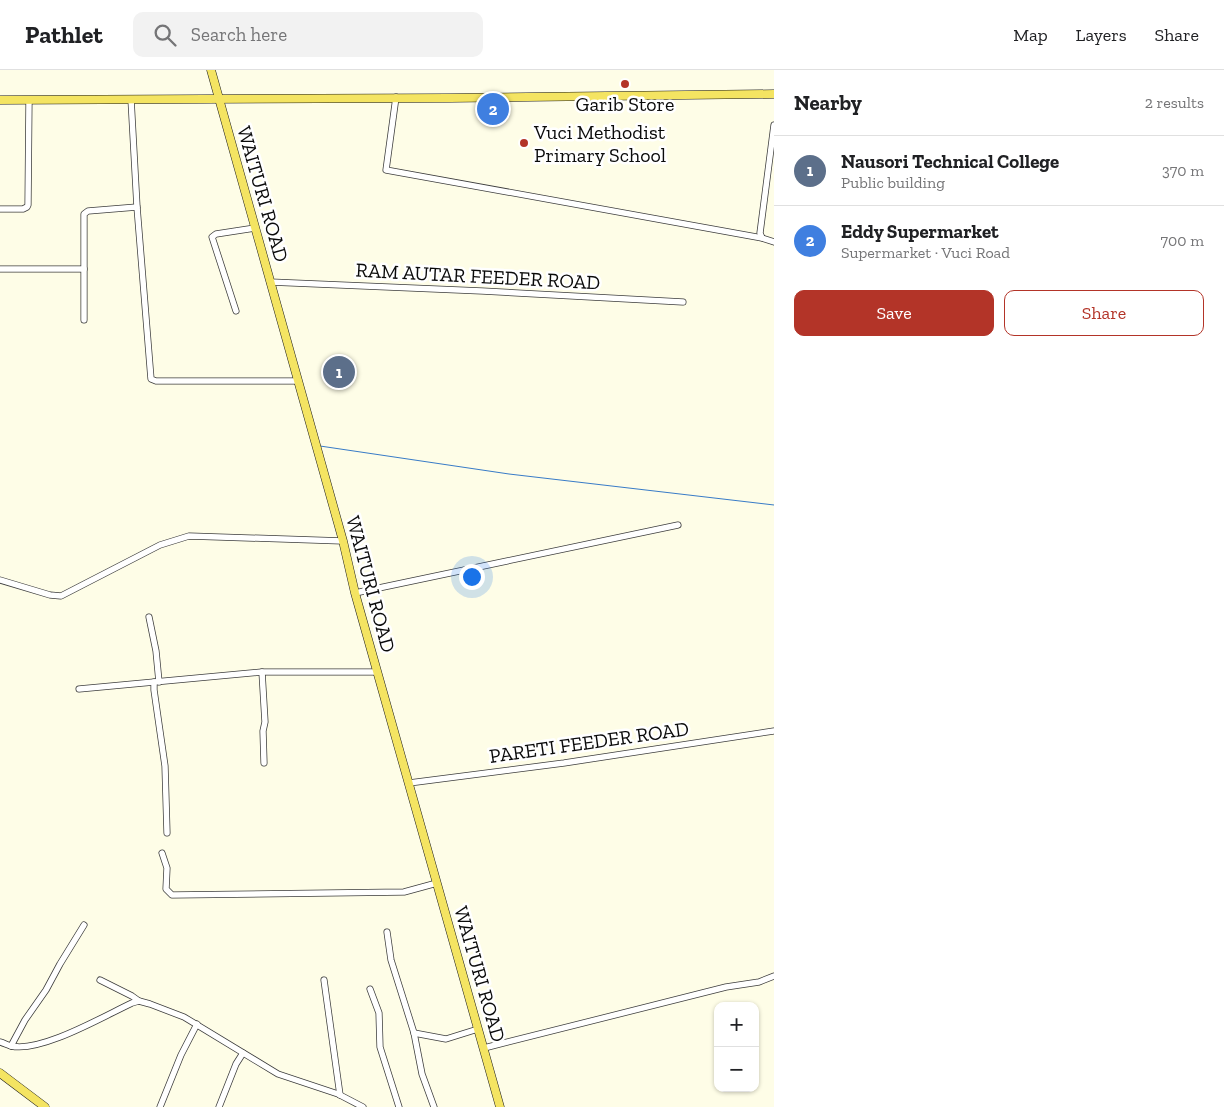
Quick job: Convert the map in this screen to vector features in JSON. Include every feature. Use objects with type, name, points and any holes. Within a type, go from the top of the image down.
[{"type":"main road","name":"WAITURI ROAD","points":[[211,70],[343,541],[355,593],[500,1107]]},
{"type":"main road","points":[[0,100],[774,94]]},
{"type":"main road","points":[[0,1073],[45,1107]]},
{"type":"street","points":[[396,97],[386,170],[762,238],[774,242]]},
{"type":"street","points":[[0,209],[23,209],[28,205],[29,100]]},
{"type":"street","points":[[131,100],[137,206],[149,373],[151,379],[156,381],[298,381]]},
{"type":"street","points":[[762,238],[760,233],[774,125]]},
{"type":"street","points":[[84,320],[83,221],[86,212],[137,206]]},
{"type":"street","points":[[236,311],[212,237],[216,234],[255,228]]},
{"type":"street","points":[[0,269],[84,269]]},
{"type":"street","name":"RAM AUTAR FEEDER ROAD","points":[[270,282],[683,302]]},
{"type":"street","points":[[355,593],[678,525]]},
{"type":"street","points":[[0,580],[50,595],[61,596],[160,545],[189,536],[343,541]]},
{"type":"street","points":[[149,618],[156,651],[157,682],[154,690],[165,766],[167,834]]},
{"type":"street","points":[[79,689],[262,672],[378,672]]},
{"type":"street","points":[[262,672],[265,722],[263,731],[264,763]]},
{"type":"street","name":"PARETI FEEDER ROAD","points":[[409,783],[564,763],[774,731]]},
{"type":"street","points":[[162,853],[167,864],[166,890],[172,896],[404,892],[437,883]]},
{"type":"street","points":[[11,1046],[84,925]]},
{"type":"street","points":[[387,932],[391,960],[414,1033],[422,1074],[434,1107]]},
{"type":"street","points":[[484,1048],[726,987],[759,982],[774,976]]},
{"type":"street","points":[[100,980],[132,996],[136,1002]]},
{"type":"street","points":[[324,980],[340,1095]]},
{"type":"street","points":[[370,989],[379,1013],[380,1048],[398,1107]]},
{"type":"street","points":[[0,1042],[11,1046],[30,1046],[56,1039],[136,1002],[170,1011],[196,1024],[278,1074],[340,1095],[363,1107]]},
{"type":"street","points":[[160,1107],[196,1024]]},
{"type":"street","points":[[414,1033],[446,1039],[478,1029]]},
{"type":"street","points":[[219,1107],[236,1064],[243,1053]]},
{"type":"waterway","points":[[320,446],[509,474],[774,505]]},
{"type":"place","name":"Garib Store","points":[[625,84]]},
{"type":"place","name":"Eddy Supermarket","points":[[493,109]]},
{"type":"place","name":"Vuci Methodist Primary School","points":[[524,143]]},
{"type":"place","name":"Nausori Technical College","points":[[339,372]]}]
